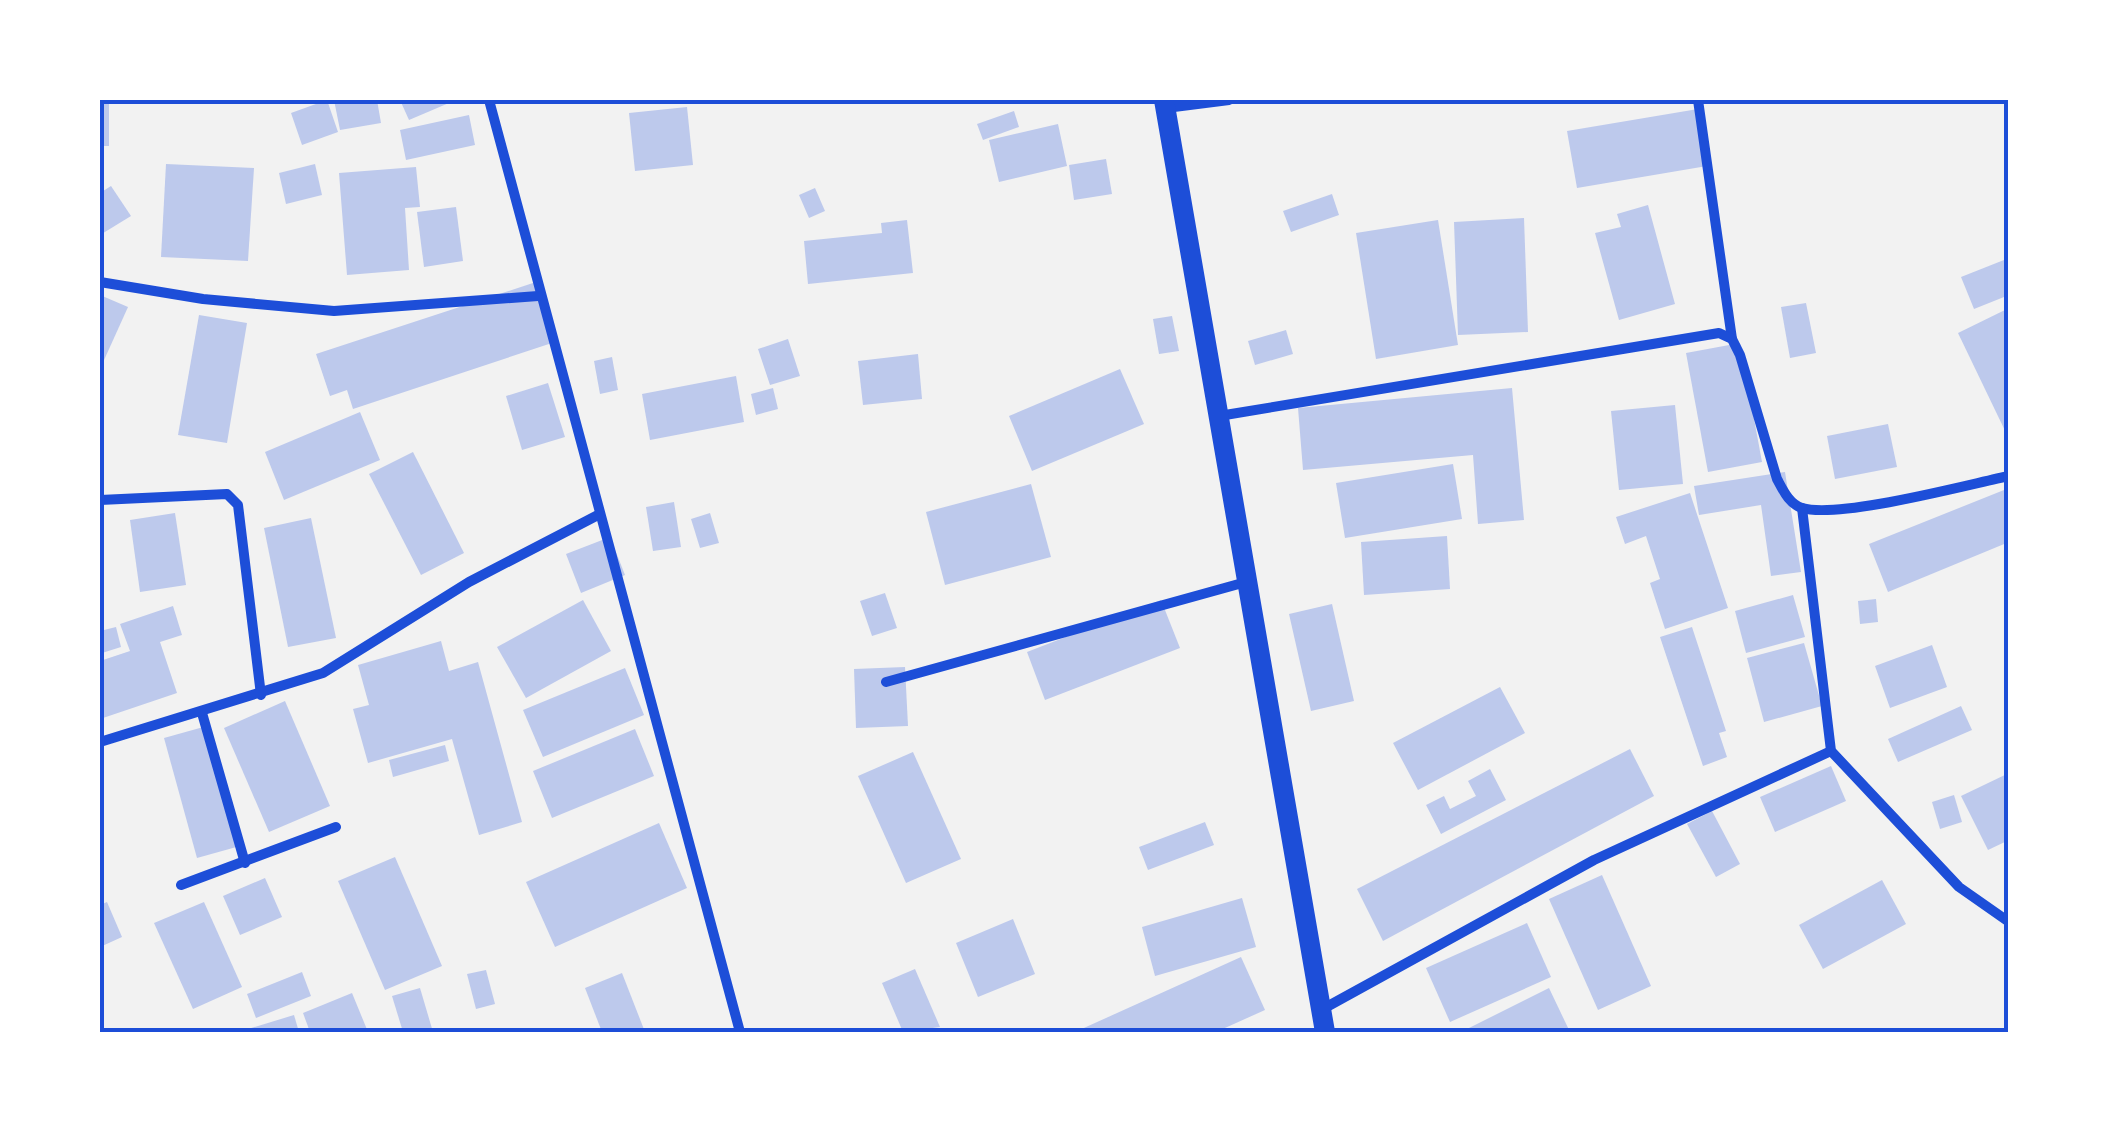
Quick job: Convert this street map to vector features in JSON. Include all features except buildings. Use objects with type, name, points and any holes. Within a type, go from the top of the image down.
[{"type":"main road","points":[[1165,104],[1324,1032]]},
{"type":"street","points":[[489,100],[538,296],[740,1032]]},
{"type":"street","points":[[1165,104],[1230,100]]},
{"type":"street","points":[[1698,100],[1732,339],[1777,479],[1787,497],[1802,508],[1858,507],[2009,476]]},
{"type":"street","points":[[100,282],[203,299],[334,311],[538,296]]},
{"type":"street","points":[[1220,416],[1704,332],[1732,339]]},
{"type":"street","points":[[100,500],[227,494],[238,505],[261,695]]},
{"type":"street","points":[[1802,508],[1831,751],[1960,886],[2009,922]]},
{"type":"street","points":[[100,742],[323,674],[469,582],[598,515]]},
{"type":"street","points":[[886,682],[1246,582]]},
{"type":"street","points":[[202,713],[244,864]]},
{"type":"street","points":[[1321,1010],[1594,860],[1831,751]]},
{"type":"street","points":[[181,885],[336,827]]}]
